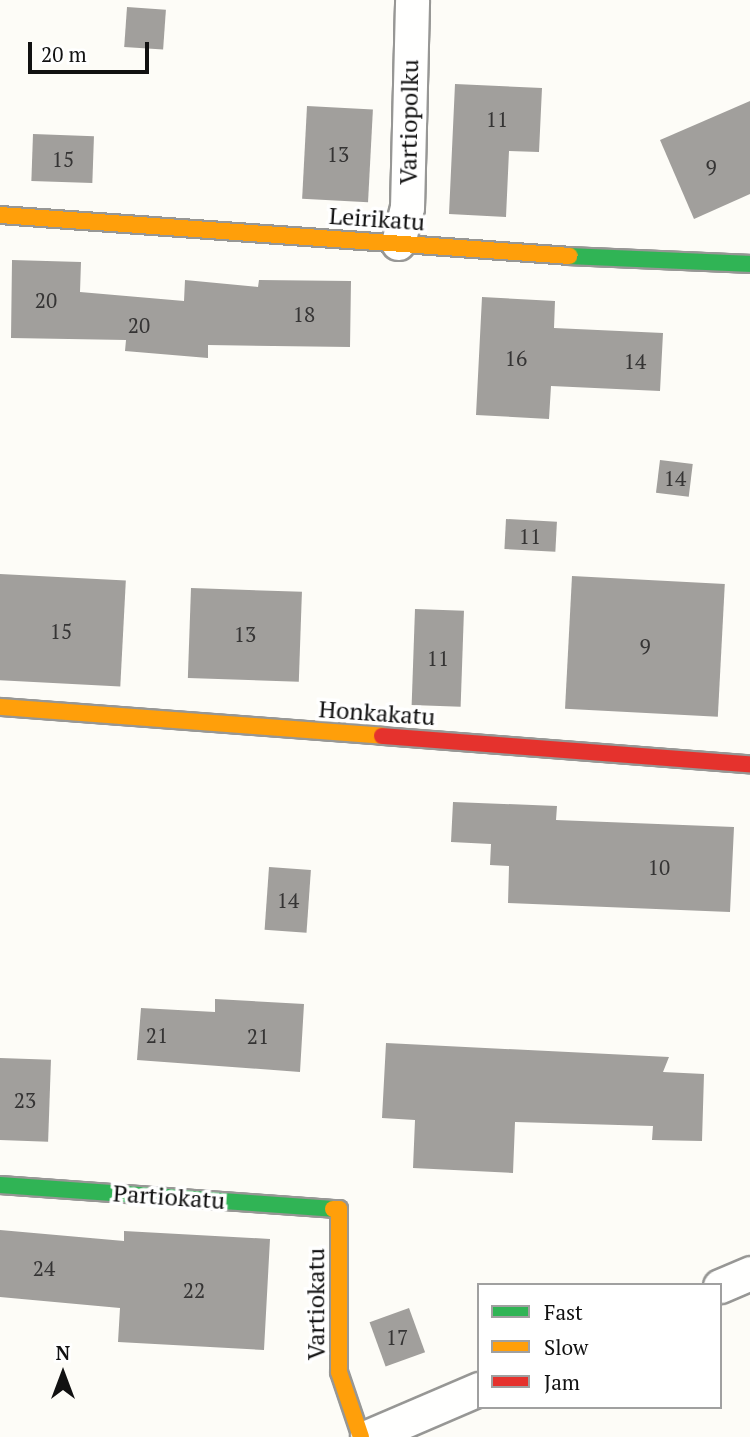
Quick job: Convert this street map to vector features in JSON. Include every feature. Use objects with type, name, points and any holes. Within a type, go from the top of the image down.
[{"type":"street","name":"Vartiopolku","points":[[398,243],[407,208],[412,0]]},
{"type":"street","name":"Leirikatu","points":[[0,215],[680,264],[750,264]]},
{"type":"street","name":"Honkakatu","points":[[0,707],[750,764]]},
{"type":"street","name":"Partiokatu","points":[[0,1185],[339,1209]]},
{"type":"street","name":"Vartiokatu","points":[[339,1209],[339,1372],[361,1437]]},
{"type":"street","points":[[722,1285],[750,1273]]},
{"type":"street","points":[[367,1437],[477,1390]]},
{"type":"building","points":[[127,7],[166,10],[163,50],[124,47]]},
{"type":"building","points":[[455,84],[542,88],[539,152],[509,151],[506,217],[449,214]]},
{"type":"building","points":[[750,101],[750,194],[694,219],[660,140]]},
{"type":"building","points":[[307,106],[373,109],[368,202],[302,199]]},
{"type":"building","points":[[33,134],[94,136],[92,183],[31,181]]},
{"type":"building","points":[[12,260],[81,262],[80,292],[184,301],[185,280],[258,287],[259,280],[351,281],[350,347],[208,345],[208,358],[125,351],[126,340],[11,338]]},
{"type":"building","points":[[482,297],[555,301],[554,328],[663,333],[660,391],[551,386],[549,419],[476,415]]},
{"type":"building","points":[[660,460],[693,464],[689,497],[656,493]]},
{"type":"building","points":[[506,519],[557,522],[555,552],[504,549]]},
{"type":"building","points":[[0,574],[126,581],[120,686],[0,680]]},
{"type":"building","points":[[572,576],[725,584],[718,717],[565,709]]},
{"type":"building","points":[[191,588],[302,592],[299,682],[188,678]]},
{"type":"building","points":[[415,609],[464,611],[461,707],[412,705]]},
{"type":"building","points":[[453,802],[557,806],[556,820],[734,827],[730,912],[508,903],[509,866],[490,865],[491,844],[451,842]]},
{"type":"building","points":[[269,867],[311,870],[307,933],[265,930]]},
{"type":"building","points":[[215,999],[304,1004],[300,1072],[137,1060],[141,1008],[215,1012]]},
{"type":"building","points":[[386,1043],[669,1057],[663,1072],[704,1074],[702,1141],[652,1140],[653,1126],[515,1122],[513,1173],[413,1168],[415,1120],[382,1118]]},
{"type":"building","points":[[0,1058],[51,1060],[48,1142],[0,1140]]},
{"type":"building","points":[[0,1230],[124,1241],[124,1231],[270,1239],[264,1350],[118,1342],[120,1308],[0,1297]]},
{"type":"building","points":[[409,1308],[425,1352],[386,1367],[370,1322]]},
{"type":"traffic: fast","points":[[570,256],[750,264]]},
{"type":"traffic: fast","points":[[0,1185],[333,1209]]},
{"type":"traffic: slow","points":[[0,215],[570,256]]},
{"type":"traffic: slow","points":[[0,707],[382,736]]},
{"type":"traffic: slow","points":[[333,1209],[339,1209],[339,1372],[361,1437]]},
{"type":"traffic: jam","points":[[382,736],[750,764]]}]
